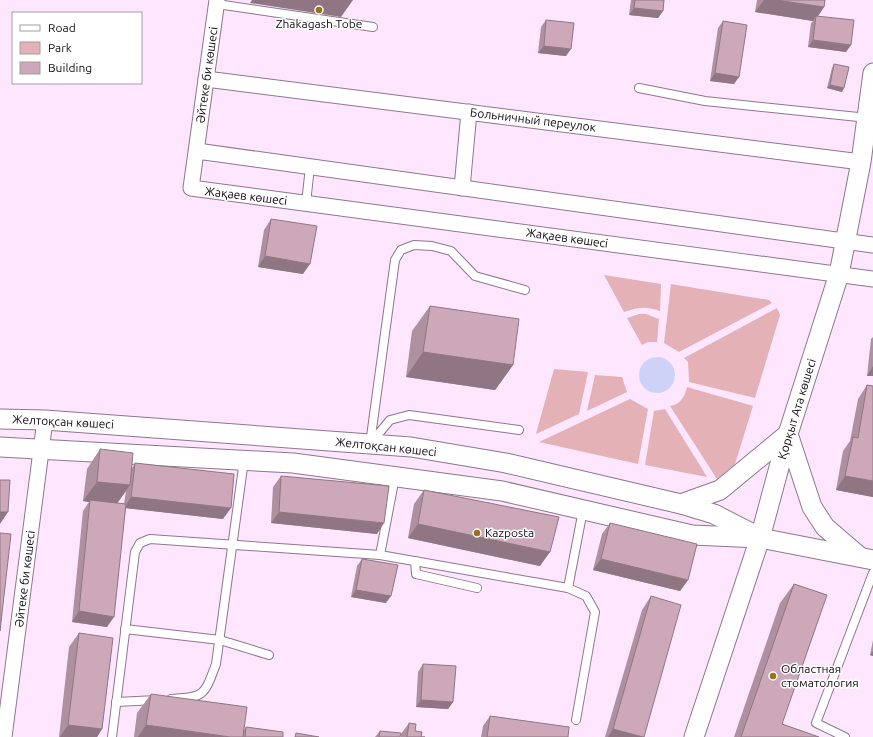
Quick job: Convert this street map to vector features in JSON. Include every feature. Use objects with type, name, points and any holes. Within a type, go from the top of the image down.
[{"type":"street","name":"Әйтеке би көшесі","points":[[197,151],[217,2]]},
{"type":"street","name":"Қорқыт Ата көшесі","points":[[694,737],[760,538],[788,434],[839,274],[861,162],[873,73]]},
{"type":"street","name":"Больничный переулок","points":[[206,79],[861,162]]},
{"type":"street","points":[[462,188],[469,112]]},
{"type":"street","points":[[197,151],[873,245]]},
{"type":"street","name":"Жақаев көшесі","points":[[197,151],[191,188],[873,279]]},
{"type":"street","name":"Желтоқсан көшесі","points":[[0,419],[45,420],[410,447],[506,463],[681,504],[714,514],[760,538]]},
{"type":"street","name":"Әйтеке би көшесі","points":[[4,737],[45,420]]},
{"type":"street","points":[[681,504],[720,490],[788,434],[812,507],[825,526],[867,559]]},
{"type":"street","name":"Желтоқсан көшесі","points":[[0,447],[42,448],[293,463],[502,491],[692,535],[760,538],[867,559]]},
{"type":"lane","points":[[217,2],[373,28]]},
{"type":"lane","points":[[639,88],[705,101],[868,118]]},
{"type":"lane","points":[[306,204],[310,167]]},
{"type":"lane","points":[[370,444],[395,260],[401,250],[414,245],[432,246],[451,251],[475,276],[525,290]]},
{"type":"lane","points":[[370,444],[390,420],[408,415],[519,430]]},
{"type":"lane","points":[[116,702],[196,697],[207,689],[216,664],[220,640],[234,545],[244,460]]},
{"type":"lane","points":[[380,555],[395,477]]},
{"type":"lane","points":[[568,588],[583,510]]},
{"type":"lane","points":[[112,737],[135,552],[140,543],[150,539],[380,555],[568,588],[586,596],[595,612],[576,720]]},
{"type":"lane","points":[[415,561],[416,574],[477,588]]},
{"type":"lane","points":[[845,737],[816,724],[873,573]]},
{"type":"lane","points":[[125,629],[220,640],[269,655]]},
{"type":"green space","points":[[604,275],[661,284],[660,311],[650,308],[642,308],[624,312]]},
{"type":"green space","points":[[671,284],[769,300],[772,303],[679,352],[664,343]]},
{"type":"green space","points":[[777,308],[780,315],[755,398],[689,382],[688,362],[684,358]]},
{"type":"green space","points":[[639,314],[646,314],[659,319],[657,342],[648,342],[642,345],[627,318]]},
{"type":"green space","points":[[554,369],[588,372],[579,414],[536,434]]},
{"type":"green space","points":[[595,375],[622,377],[627,392],[587,411]]},
{"type":"green space","points":[[687,387],[753,406],[735,464],[717,479],[670,406],[677,404],[682,400]]},
{"type":"green space","points":[[630,399],[648,409],[638,464],[539,442]]},
{"type":"green space","points":[[665,409],[707,477],[645,465],[654,411]]},
{"type":"water","points":[[661,357],[670,362],[674,368],[674,382],[670,388],[661,393],[653,393],[644,388],[640,382],[639,371],[644,362],[650,358]]},
{"type":"building","points":[[635,0],[664,0],[663,11],[634,8]]},
{"type":"building","points":[[776,0],[825,0],[824,7]]},
{"type":"building","points":[[816,16],[854,20],[851,45],[813,40]]},
{"type":"building","points":[[546,20],[574,23],[571,49],[544,46]]},
{"type":"building","points":[[723,21],[747,25],[739,77],[715,73]]},
{"type":"building","points":[[834,64],[849,67],[844,88],[830,85]]},
{"type":"building","points":[[271,219],[317,226],[310,264],[265,256]]},
{"type":"building","points":[[430,306],[519,319],[513,365],[423,352]]},
{"type":"building","points":[[867,385],[873,386],[873,481],[845,476],[853,437],[858,438]]},
{"type":"building","points":[[100,449],[133,453],[130,485],[97,482]]},
{"type":"building","points":[[135,463],[234,474],[231,508],[131,497]]},
{"type":"building","points":[[281,476],[389,486],[384,523],[279,512]]},
{"type":"building","points":[[0,480],[10,480],[8,512],[0,512]]},
{"type":"building","points":[[424,490],[559,517],[550,552],[418,524]]},
{"type":"building","points":[[90,500],[126,504],[114,617],[79,611]]},
{"type":"building","points":[[610,523],[697,544],[688,580],[601,559]]},
{"type":"building","points":[[0,533],[11,534],[0,631]]},
{"type":"building","points":[[362,559],[398,565],[391,596],[356,590]]},
{"type":"building","name":"Областная стоматология","points":[[794,584],[827,595],[782,724],[819,737],[741,737]]},
{"type":"building","points":[[651,596],[681,605],[643,737],[613,729]]},
{"type":"building","points":[[79,633],[113,638],[102,729],[68,725]]},
{"type":"building","points":[[423,664],[456,666],[453,702],[421,700]]},
{"type":"building","points":[[151,694],[247,707],[243,737],[230,737],[146,725]]},
{"type":"building","points":[[490,716],[569,727],[568,737],[487,737]]},
{"type":"building","points":[[409,723],[416,724],[415,731],[422,732],[421,737],[407,737]]},
{"type":"building","points":[[246,727],[283,732],[283,737],[245,737]]},
{"type":"building","points":[[380,731],[401,733],[400,737],[379,737]]},
{"type":"building","points":[[296,733],[319,737],[295,737]]},
{"type":"place","name":"Zhakagash Tobe","points":[[319,10]]},
{"type":"place","name":"Kazposta","points":[[477,533]]},
{"type":"place","name":"Областная стоматология","points":[[773,676]]}]
